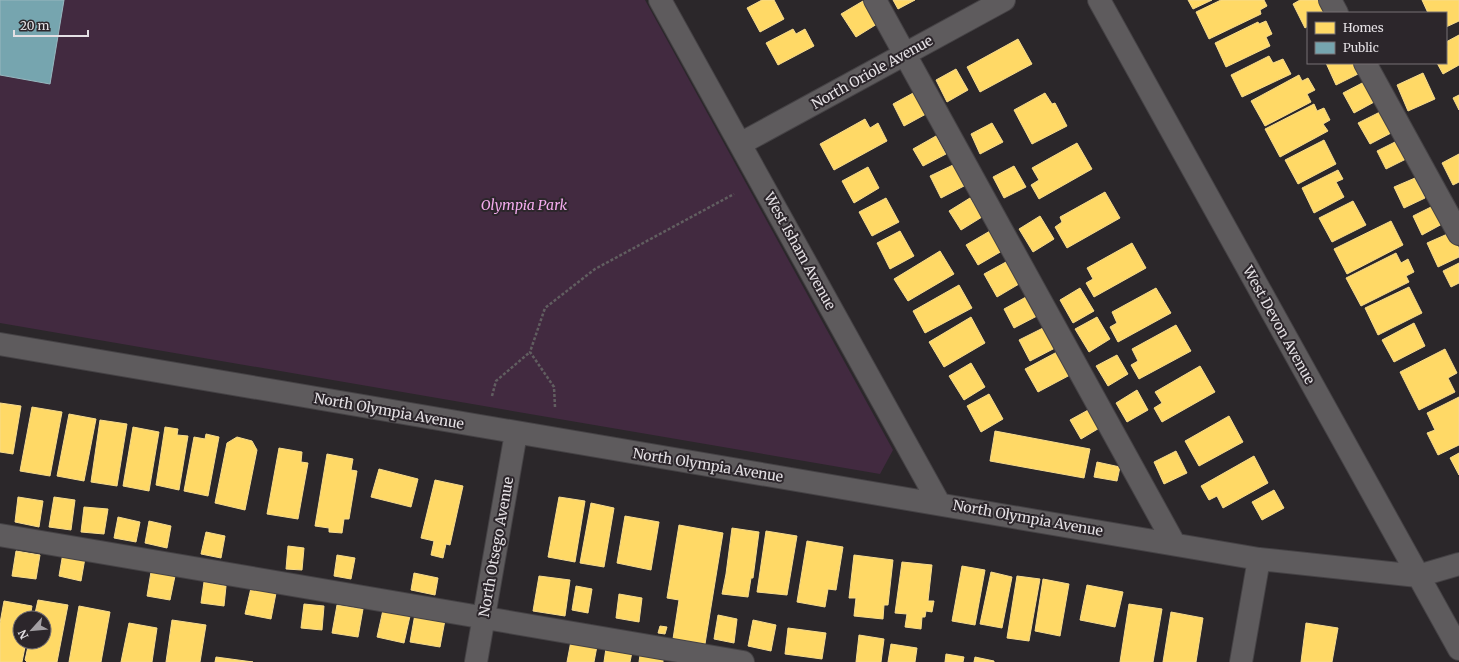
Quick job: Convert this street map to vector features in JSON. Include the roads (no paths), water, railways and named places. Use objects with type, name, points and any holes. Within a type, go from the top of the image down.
[{"type":"street","name":"West Isham Avenue","points":[[660,0],[939,503]]},
{"type":"street","points":[[874,0],[1174,543]]},
{"type":"street","name":"North Oriole Avenue","points":[[740,144],[1004,0]]},
{"type":"street","name":"West Devon Avenue","points":[[1099,0],[1459,649]]},
{"type":"street","points":[[1330,0],[1336,12]]},
{"type":"street","points":[[1366,64],[1459,234]]},
{"type":"street","name":"North Olympia Avenue","points":[[0,344],[516,433],[1174,543],[1259,559],[1418,576]]},
{"type":"street","name":"North Otsego Avenue","points":[[476,662],[516,433]]},
{"type":"street","points":[[0,535],[743,662]]},
{"type":"street","points":[[1241,662],[1259,559]]},
{"type":"street","points":[[1418,576],[1459,564]]},
{"type":"park label","name":"Olympia Park","points":[[524,205]]}]
